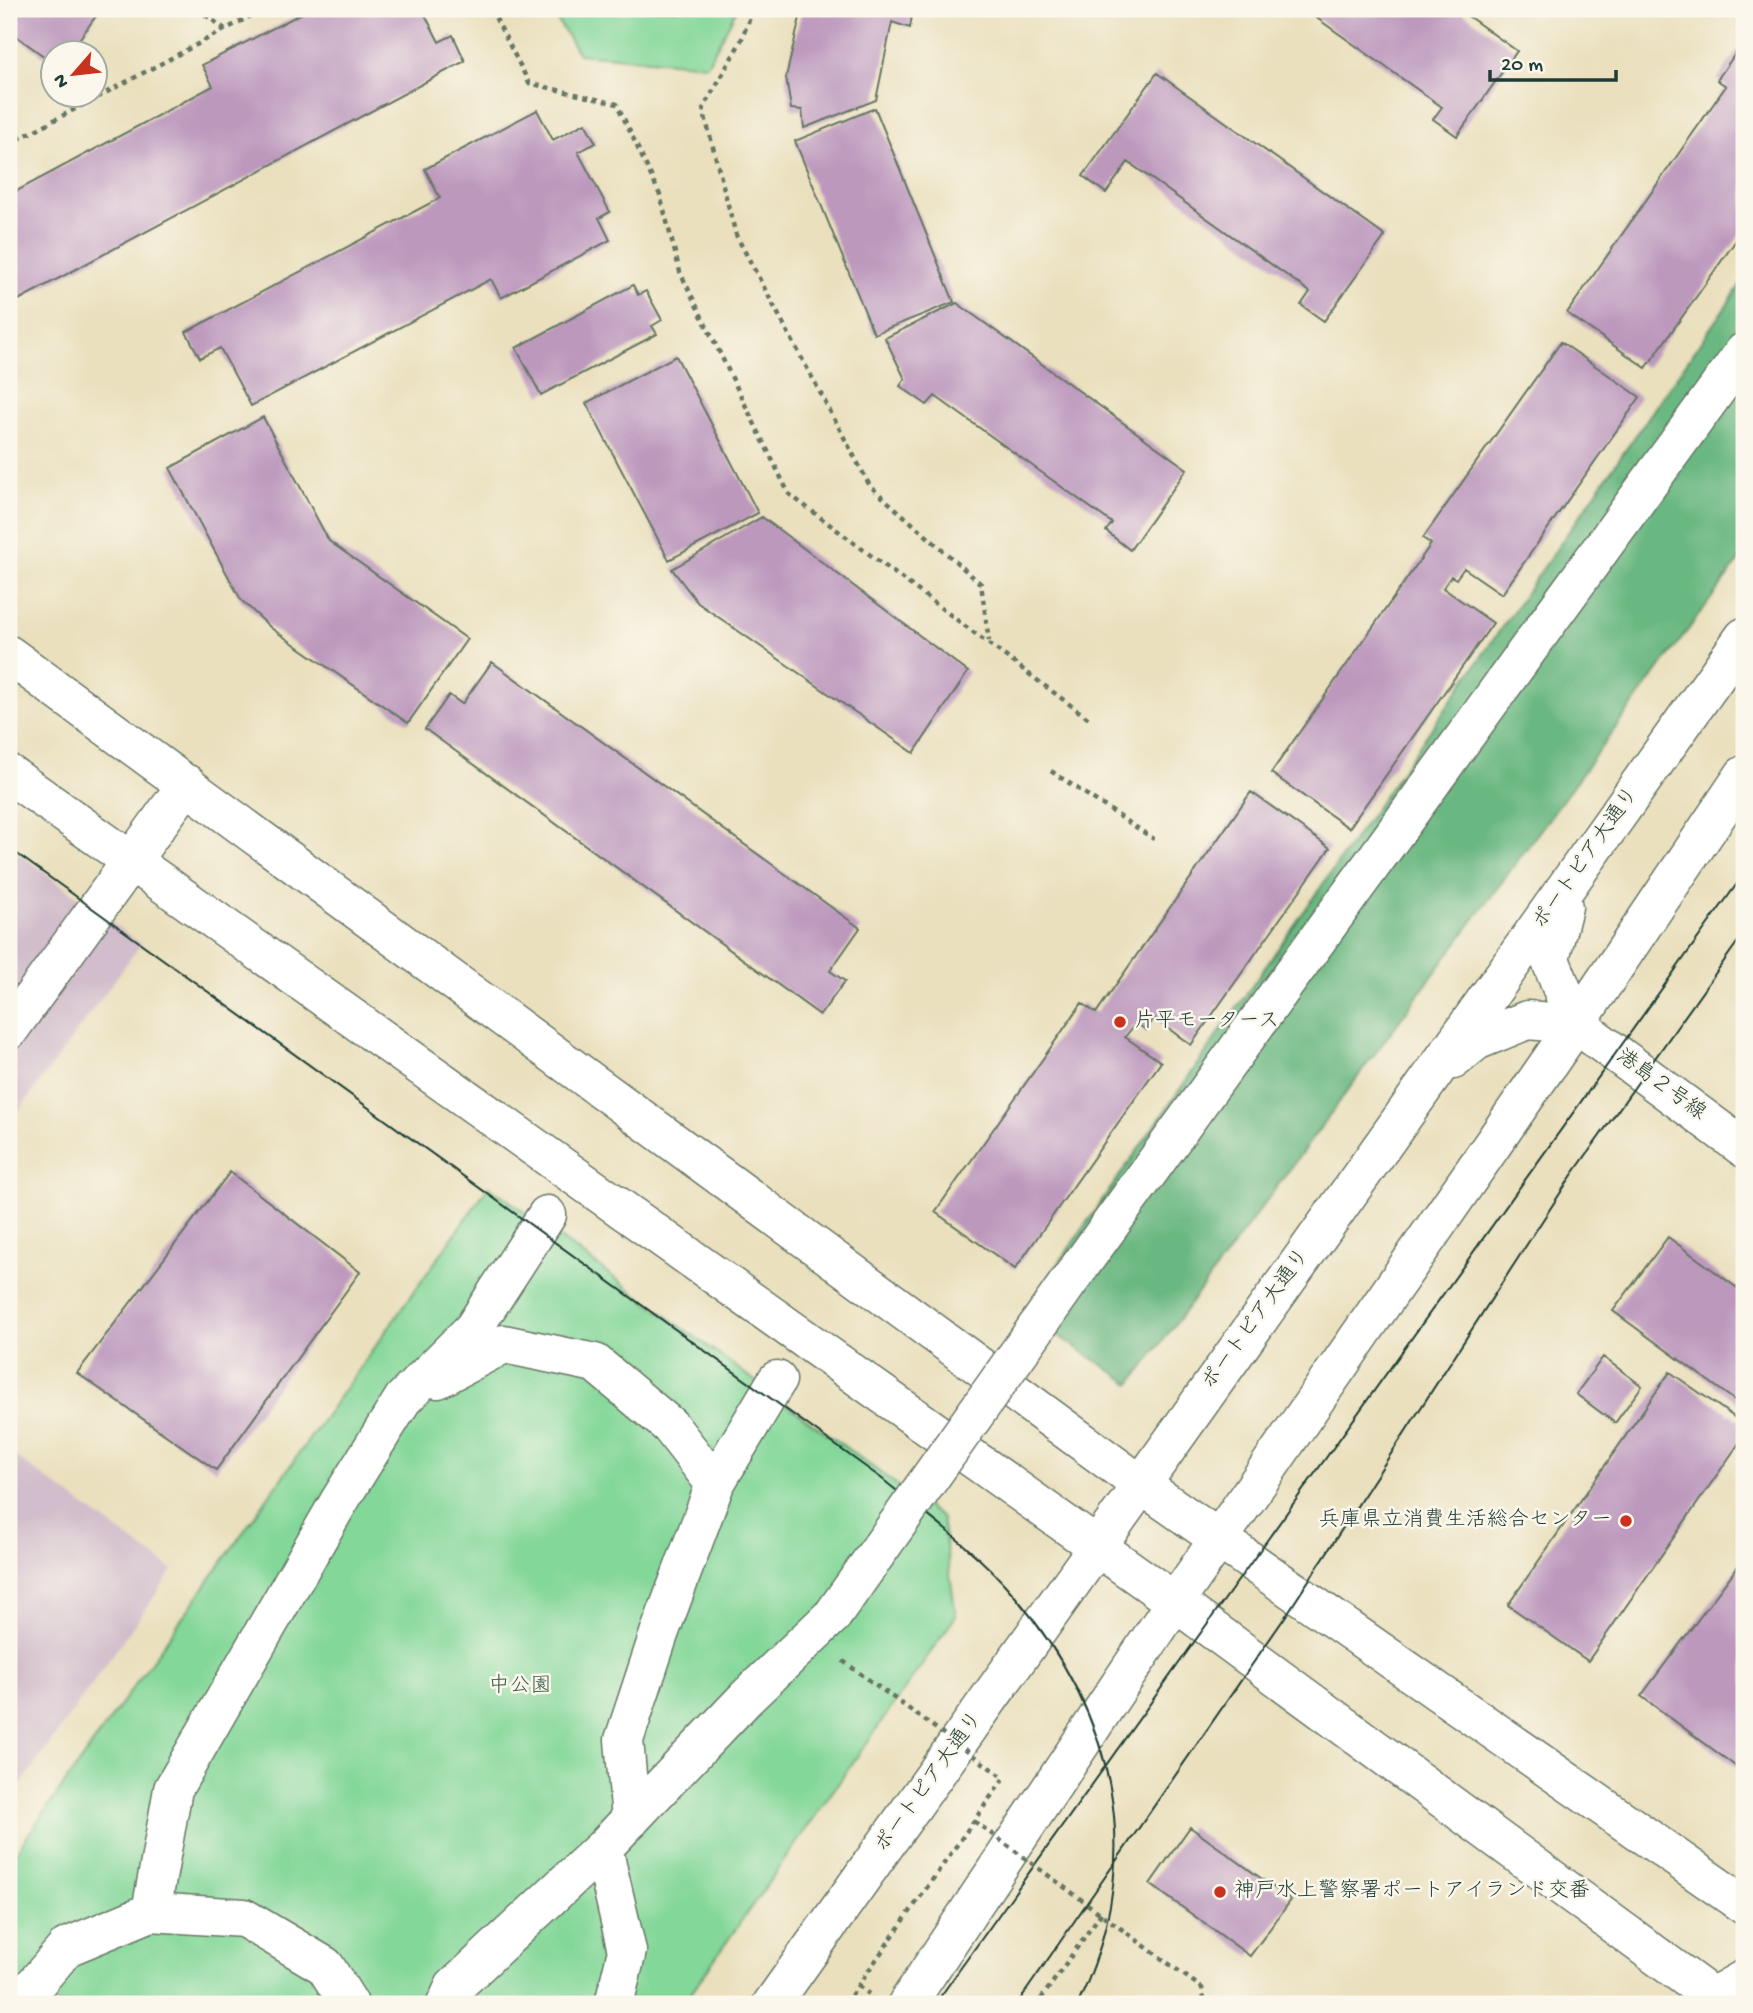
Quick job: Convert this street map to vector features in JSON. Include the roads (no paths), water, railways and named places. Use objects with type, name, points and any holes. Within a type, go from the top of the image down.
[{"type":"street","points":[[446,2004],[454,1987],[603,1848],[746,1698],[833,1615],[1073,1276],[1744,352]]},
{"type":"street","name":"ポートピア大通り","points":[[772,2004],[1744,637]]},
{"type":"street","points":[[9,655],[1140,1484],[1744,1905]]},
{"type":"street","points":[[9,774],[131,864],[1175,1602],[1720,1996]]},
{"type":"street","points":[[907,2004],[1218,1538],[1576,1024],[1744,775]]},
{"type":"street","points":[[9,1030],[187,784]]},
{"type":"street","points":[[1569,884],[1550,959],[1576,1024]]},
{"type":"street","points":[[1426,1083],[1476,1041],[1527,1020],[1576,1024]]},
{"type":"street","name":"港島２号線","points":[[1576,1024],[1744,1148]]},
{"type":"street","points":[[150,1912],[173,1789],[333,1512],[403,1399],[473,1329],[547,1215]]},
{"type":"street","points":[[403,1399],[503,1345],[595,1363],[670,1426],[715,1484]]},
{"type":"street","points":[[631,1819],[624,1740],[659,1633],[715,1484],[777,1380]]},
{"type":"street","points":[[603,1848],[626,1951],[614,2004]]},
{"type":"street","points":[[18,2004],[68,1947],[150,1912],[244,1918],[325,1966],[349,2004]]},
{"type":"tram line","points":[[9,848],[881,1478],[950,1533],[999,1578],[1048,1641],[1076,1689],[1097,1738],[1110,1789],[1115,1841],[1112,1894],[1100,1949],[1078,2004]]},
{"type":"tram line","points":[[935,2004],[1744,874]]},
{"type":"tram line","points":[[1017,2004],[1285,1617],[1572,1175],[1744,933]]},
{"type":"place","name":"片平モータース","points":[[1120,1022]]},
{"type":"place","name":"兵庫県立消費生活総合センター","points":[[1626,1521]]},
{"type":"place","name":"神戸水上警察署ポートアイランド交番","points":[[1220,1892]]},
{"type":"park label","name":"中公園","points":[[520,1687]]}]
